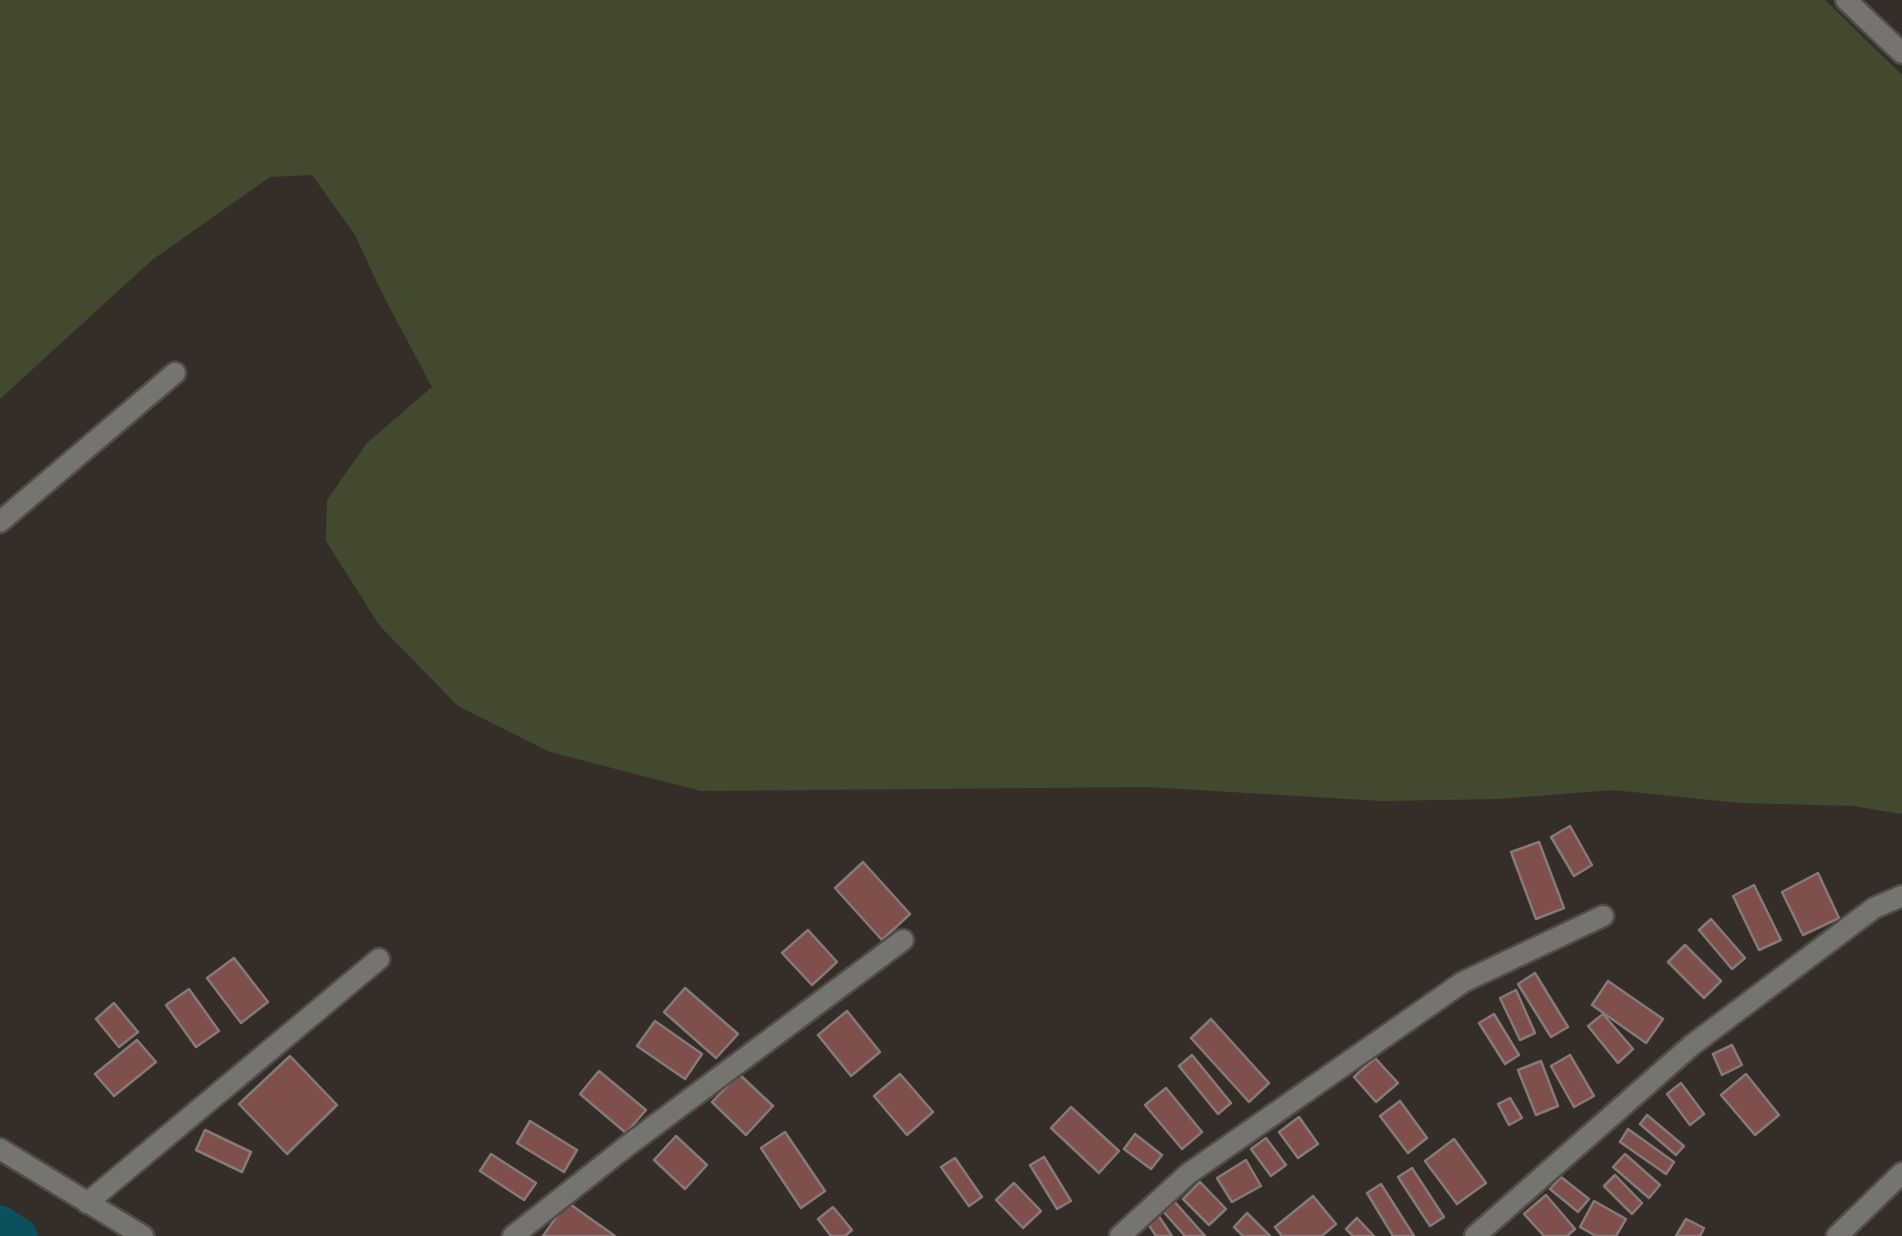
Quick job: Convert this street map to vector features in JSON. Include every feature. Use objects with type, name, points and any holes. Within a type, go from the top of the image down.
[{"type":"street","points":[[1846,0],[1902,53]]},
{"type":"street","points":[[0,522],[175,373]]},
{"type":"street","points":[[1475,1236],[1692,1045],[1874,908],[1902,896]]},
{"type":"street","points":[[1120,1236],[1188,1174],[1462,982],[1603,916]]},
{"type":"street","points":[[513,1236],[904,940]]},
{"type":"street","points":[[87,1203],[379,959]]},
{"type":"street","points":[[0,1150],[143,1236]]},
{"type":"street","points":[[1836,1236],[1902,1173]]},
{"type":"green space","points":[[0,0],[1825,0],[1902,75],[1902,814],[1853,806],[1740,803],[1613,790],[1498,799],[1382,801],[1147,787],[701,791],[550,752],[458,706],[379,625],[326,541],[327,500],[367,443],[432,387],[355,235],[312,175],[270,177],[152,260],[0,399]]},
{"type":"building","points":[[1570,826],[1592,865],[1574,876],[1551,837]]},
{"type":"building","points":[[1539,842],[1564,908],[1536,919],[1511,852]]},
{"type":"building","points":[[863,862],[910,914],[882,940],[835,888]]},
{"type":"building","points":[[1818,873],[1839,918],[1803,935],[1782,892]]},
{"type":"building","points":[[1754,885],[1781,940],[1759,950],[1733,896]]},
{"type":"building","points":[[1711,919],[1745,958],[1732,969],[1699,930]]},
{"type":"building","points":[[808,930],[837,962],[812,985],[782,953]]},
{"type":"building","points":[[1685,945],[1721,981],[1704,998],[1668,962]]},
{"type":"building","points":[[234,958],[268,1002],[241,1023],[207,978]]},
{"type":"building","points":[[1535,973],[1568,1027],[1551,1037],[1518,984]]},
{"type":"building","points":[[1608,981],[1663,1019],[1646,1043],[1592,1005]]},
{"type":"building","points":[[685,988],[738,1034],[716,1058],[664,1012]]},
{"type":"building","points":[[189,989],[219,1031],[196,1047],[166,1005]]},
{"type":"building","points":[[1516,990],[1535,1033],[1520,1040],[1500,998]]},
{"type":"building","points":[[114,1003],[138,1032],[119,1047],[96,1019]]},
{"type":"building","points":[[847,1011],[880,1052],[851,1076],[818,1035]]},
{"type":"building","points":[[1494,1014],[1519,1055],[1505,1064],[1479,1023]]},
{"type":"building","points":[[1603,1014],[1633,1049],[1618,1063],[1588,1026]]},
{"type":"building","points":[[1211,1019],[1269,1083],[1249,1102],[1191,1038]]},
{"type":"building","points":[[655,1021],[702,1054],[685,1079],[637,1046]]},
{"type":"building","points":[[137,1040],[156,1062],[114,1096],[95,1074]]},
{"type":"building","points":[[1732,1045],[1742,1065],[1722,1075],[1713,1054]]},
{"type":"building","points":[[1192,1055],[1231,1103],[1218,1114],[1179,1066]]},
{"type":"building","points":[[1570,1055],[1594,1096],[1574,1107],[1551,1066]]},
{"type":"building","points":[[290,1056],[337,1105],[287,1154],[239,1104]]},
{"type":"building","points":[[1375,1058],[1398,1083],[1376,1102],[1354,1077]]},
{"type":"building","points":[[1541,1061],[1558,1106],[1536,1115],[1518,1070]]},
{"type":"building","points":[[599,1071],[646,1110],[626,1133],[580,1094]]},
{"type":"building","points":[[739,1074],[773,1106],[746,1135],[712,1102]]},
{"type":"building","points":[[900,1074],[933,1112],[907,1135],[874,1096]]},
{"type":"building","points":[[1746,1074],[1779,1115],[1755,1135],[1721,1095]]},
{"type":"building","points":[[1681,1083],[1704,1114],[1690,1125],[1667,1094]]},
{"type":"building","points":[[1166,1088],[1202,1132],[1182,1149],[1145,1105]]},
{"type":"building","points":[[1510,1098],[1522,1118],[1509,1125],[1498,1104]]},
{"type":"building","points":[[1400,1101],[1427,1138],[1408,1153],[1380,1116]]},
{"type":"building","points":[[1071,1107],[1119,1151],[1099,1173],[1051,1128]]},
{"type":"building","points":[[1647,1115],[1684,1146],[1676,1155],[1640,1124]]},
{"type":"building","points":[[1299,1117],[1318,1144],[1298,1158],[1279,1132]]},
{"type":"building","points":[[530,1121],[577,1150],[564,1172],[517,1143]]},
{"type":"building","points":[[1628,1129],[1674,1162],[1666,1174],[1620,1142]]},
{"type":"building","points":[[205,1130],[251,1152],[242,1172],[196,1150]]},
{"type":"building","points":[[785,1132],[825,1191],[801,1208],[761,1148]]},
{"type":"building","points":[[1135,1134],[1162,1155],[1151,1169],[1124,1149]]},
{"type":"building","points":[[676,1136],[707,1165],[685,1189],[654,1160]]},
{"type":"building","points":[[1266,1138],[1286,1165],[1271,1176],[1251,1149]]},
{"type":"building","points":[[1454,1139],[1486,1183],[1457,1204],[1425,1161]]},
{"type":"building","points":[[491,1154],[536,1183],[524,1200],[480,1171]]},
{"type":"building","points":[[1625,1154],[1660,1185],[1649,1198],[1613,1167]]},
{"type":"building","points":[[1044,1157],[1071,1201],[1057,1209],[1030,1165]]},
{"type":"building","points":[[955,1158],[982,1197],[969,1206],[941,1167]]},
{"type":"building","points":[[1246,1160],[1261,1186],[1232,1202],[1217,1178]]},
{"type":"building","points":[[1412,1168],[1444,1217],[1430,1226],[1398,1177]]},
{"type":"building","points":[[1615,1175],[1642,1203],[1632,1214],[1604,1186]]},
{"type":"building","points":[[1561,1177],[1589,1199],[1578,1212],[1550,1189]]},
{"type":"building","points":[[1200,1182],[1226,1209],[1209,1225],[1183,1199]]},
{"type":"building","points":[[1014,1183],[1041,1211],[1023,1228],[996,1200]]},
{"type":"building","points":[[1381,1184],[1414,1236],[1393,1236],[1367,1193]]},
{"type":"building","points":[[1546,1195],[1575,1229],[1567,1236],[1544,1236],[1524,1214]]},
{"type":"building","points":[[1313,1196],[1336,1224],[1322,1236],[1282,1236],[1275,1227]]},
{"type":"building","points":[[1173,1200],[1205,1236],[1185,1236],[1162,1210]]},
{"type":"building","points":[[1594,1201],[1626,1219],[1616,1236],[1596,1236],[1580,1227]]},
{"type":"building","points":[[567,1202],[615,1236],[543,1236]]},
{"type":"building","points":[[833,1207],[852,1230],[845,1236],[831,1236],[818,1219]]},
{"type":"building","points":[[1247,1213],[1270,1236],[1243,1236],[1234,1227]]},
{"type":"building","points":[[1158,1215],[1172,1236],[1156,1236],[1147,1222]]},
{"type":"building","points":[[1357,1218],[1374,1236],[1353,1236],[1346,1229]]},
{"type":"building","points":[[1686,1219],[1704,1228],[1700,1236],[1676,1236]]},
{"type":"waterway","points":[[0,1223],[20,1236]]}]
